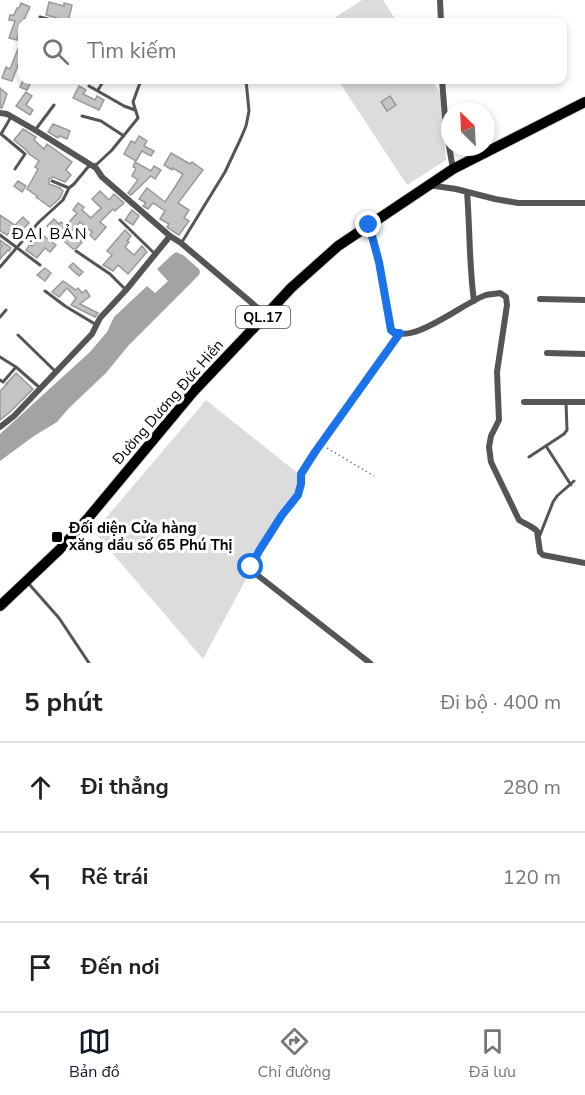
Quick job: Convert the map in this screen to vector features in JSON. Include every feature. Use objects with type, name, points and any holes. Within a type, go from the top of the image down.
[{"type":"highway","name":"Đường Dương Đức Hiền","points":[[0,606],[60,549],[89,517],[193,392],[291,288],[338,246],[453,169],[585,102]]},
{"type":"street","points":[[440,0],[441,18]]},
{"type":"street","points":[[442,84],[446,129],[453,169]]},
{"type":"street","points":[[0,114],[7,114],[96,168],[102,177],[170,236],[266,315]]},
{"type":"street","points":[[428,185],[518,203],[585,203]]},
{"type":"street","points":[[467,192],[474,301]]},
{"type":"street","points":[[369,225],[379,262],[391,330],[395,333],[406,334],[423,329],[486,295],[500,293],[506,297],[507,305],[497,372],[500,420],[491,436],[489,447],[491,462],[519,520],[537,531],[540,552],[543,555],[585,563]]},
{"type":"street","points":[[0,427],[14,416],[92,334],[100,318],[170,236]]},
{"type":"street","points":[[540,299],[585,300]]},
{"type":"street","points":[[370,663],[256,574],[251,567],[282,515],[298,495],[301,474],[400,333]]},
{"type":"street","points":[[547,352],[585,354]]},
{"type":"street","points":[[524,402],[585,402]]},
{"type":"lane","points":[[98,90],[102,84]]},
{"type":"lane","points":[[0,267],[43,218],[63,200],[69,188],[90,166],[97,164],[112,150],[138,118],[133,102],[140,84]]},
{"type":"lane","points":[[181,243],[225,172],[242,138],[249,111],[246,84]]},
{"type":"lane","points":[[89,86],[135,110]]},
{"type":"lane","points":[[35,130],[54,105]]},
{"type":"lane","points":[[82,116],[101,121],[124,136]]},
{"type":"lane","points":[[11,117],[1,134],[25,154],[15,169]]},
{"type":"lane","points":[[52,181],[69,188]]},
{"type":"lane","points":[[120,220],[156,254]]},
{"type":"lane","points":[[0,235],[40,265]]},
{"type":"lane","points":[[76,251],[110,274],[126,290]]},
{"type":"lane","points":[[45,291],[97,325]]},
{"type":"lane","points":[[0,317],[6,310]]},
{"type":"lane","points":[[18,335],[56,372]]},
{"type":"lane","points":[[0,357],[16,367],[40,388]]},
{"type":"lane","points":[[0,380],[3,382],[16,367]]},
{"type":"lane","points":[[529,457],[567,430],[566,402]]},
{"type":"lane","points":[[539,537],[553,502],[572,483],[545,446]]},
{"type":"lane","points":[[26,580],[59,618],[89,663]]},
{"type":"path","points":[[321,444],[374,476]]},
{"type":"shaded area","points":[[362,0],[383,0],[394,18],[334,18]]},
{"type":"shaded area","points":[[341,84],[434,84],[440,93],[441,156],[446,156],[446,160],[407,185]]},
{"type":"shaded area","points":[[176,252],[199,269],[199,275],[57,422],[0,461],[0,434],[90,352],[107,332],[114,317],[147,286],[155,293],[168,281],[157,269]]},
{"type":"shaded area","points":[[206,400],[300,475],[298,495],[280,516],[203,659],[94,532]]},
{"type":"building","points":[[49,2],[64,6],[64,3],[72,5],[69,18],[46,15]]},
{"type":"building","points":[[21,3],[30,7],[25,18],[18,18],[17,40],[9,38],[15,21],[9,20],[10,15],[14,15]]},
{"type":"building","points":[[18,49],[18,65],[12,81],[2,78],[6,67],[10,69]]},
{"type":"building","points":[[21,84],[30,84],[27,90],[20,87]]},
{"type":"building","points":[[79,86],[86,90],[83,94],[95,100],[97,96],[104,100],[99,110],[73,98]]},
{"type":"building","points":[[0,88],[7,94],[2,108],[0,108]]},
{"type":"building","points":[[26,92],[32,96],[26,105],[33,110],[30,115],[16,106]]},
{"type":"building","points":[[390,96],[396,105],[387,111],[381,102]]},
{"type":"building","points":[[53,124],[70,131],[67,139],[60,136],[58,138],[48,132]]},
{"type":"building","points":[[23,129],[36,137],[34,140],[44,149],[47,144],[72,162],[66,170],[71,175],[65,182],[53,177],[49,179],[49,184],[63,191],[60,198],[50,207],[27,189],[38,169],[35,167],[39,161],[14,140]]},
{"type":"building","points":[[139,136],[147,141],[144,146],[154,151],[151,156],[142,151],[136,161],[124,154],[131,141],[135,143]]},
{"type":"building","points":[[171,153],[190,164],[192,162],[203,170],[178,203],[189,210],[184,218],[189,221],[179,235],[167,227],[169,224],[160,219],[165,211],[153,203],[148,209],[143,206],[146,203],[139,199],[147,188],[165,202],[183,174],[164,165]]},
{"type":"building","points":[[135,162],[151,171],[154,166],[161,170],[155,179],[151,176],[131,195],[128,193],[138,180],[132,176],[136,168],[133,167]]},
{"type":"building","points":[[18,181],[26,186],[22,192],[14,186]]},
{"type":"building","points":[[100,191],[109,200],[114,194],[124,203],[115,211],[113,209],[100,222],[106,227],[95,240],[90,235],[92,232],[80,222],[71,232],[82,242],[73,249],[47,226],[54,219],[66,226],[77,213],[73,210],[78,203],[84,207],[82,210],[91,218],[101,208],[92,199]]},
{"type":"building","points":[[132,210],[139,216],[133,225],[125,220]]},
{"type":"building","points":[[0,215],[15,225],[23,217],[29,223],[22,230],[25,232],[21,237],[11,230],[7,235],[0,231]]},
{"type":"building","points":[[125,230],[131,236],[125,247],[134,255],[142,246],[147,252],[128,274],[118,265],[113,271],[103,265],[112,255],[107,251]]},
{"type":"building","points":[[40,233],[56,245],[50,252],[45,248],[37,258],[26,250],[30,244],[32,246]]},
{"type":"building","points":[[0,240],[11,248],[0,259],[2,246]]},
{"type":"building","points":[[73,263],[83,272],[79,276],[69,267]]},
{"type":"building","points":[[45,268],[51,273],[45,281],[37,275]]},
{"type":"building","points":[[63,281],[76,290],[78,288],[82,293],[86,290],[90,296],[80,304],[98,313],[95,317],[71,305],[76,298],[67,288],[59,297],[52,292]]},
{"type":"building","points":[[16,373],[33,389],[0,420],[0,391]]},
{"type":"place","name":"Đối diện Cửa hàng xăng dầu số 65 Phú Thị","points":[[57,537]]},
{"type":"district","name":"ĐẠI BẢN","points":[[50,233]]},
{"type":"route","points":[[251,567],[282,515],[298,495],[301,474],[315,452],[400,333],[391,330],[379,262],[369,225]]}]
